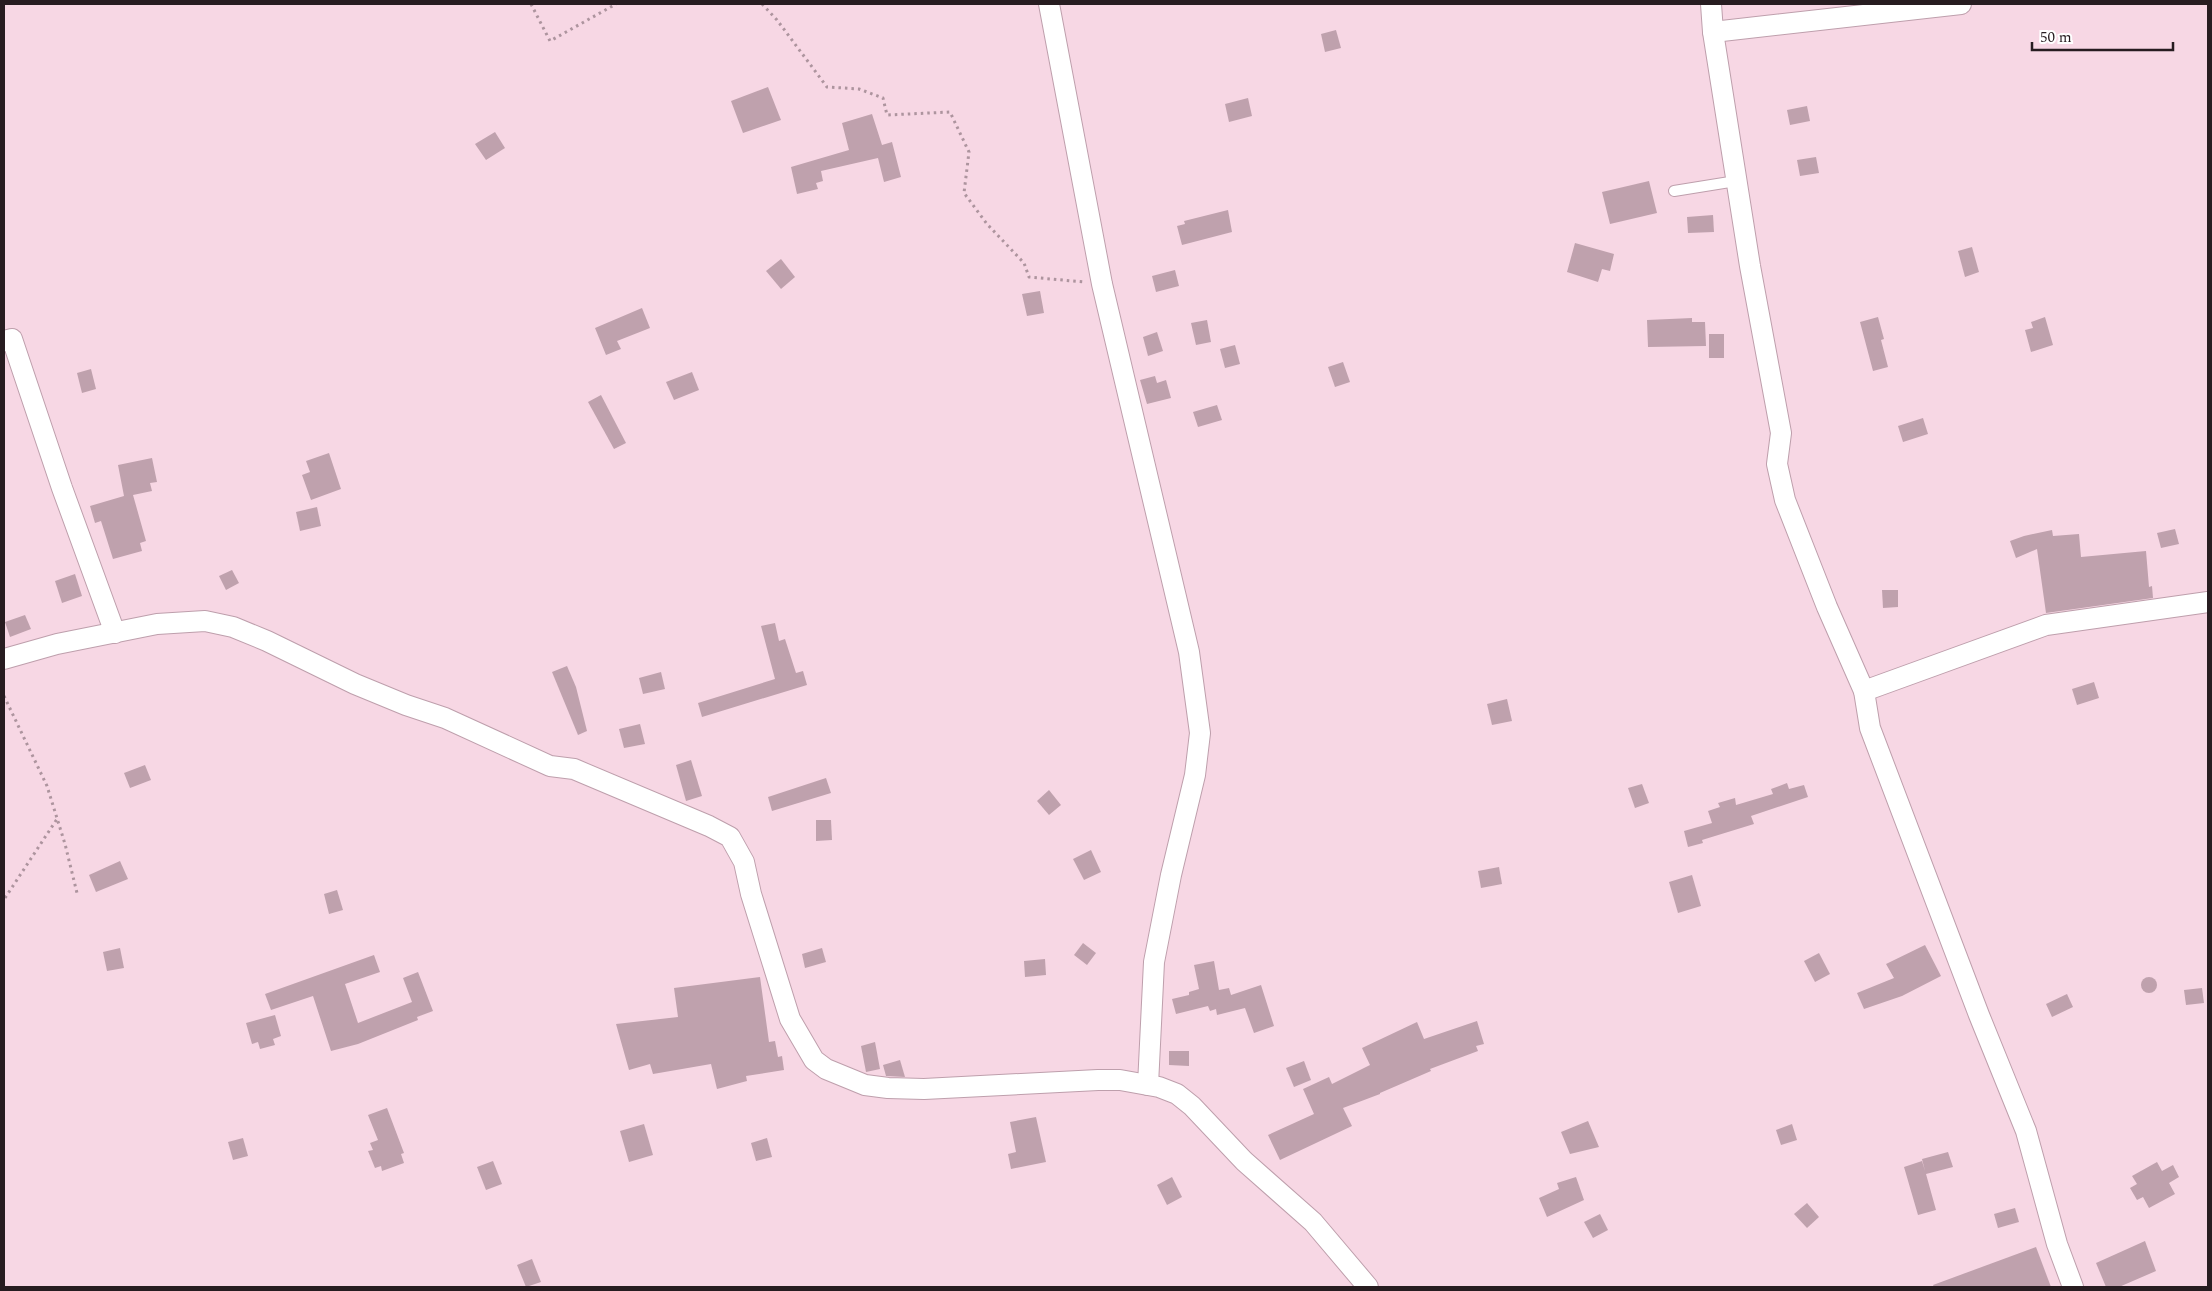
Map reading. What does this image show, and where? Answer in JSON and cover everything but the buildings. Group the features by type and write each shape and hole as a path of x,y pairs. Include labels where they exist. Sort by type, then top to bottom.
{"street":[{"path":"1049,4 1102,284 1189,652 1200,733 1196,775 1171,875 1154,962 1148,1085"},
{"path":"1711,4 1713,32 1736,181 1780,433 1777,464 1785,500 1827,608 1864,692 1870,728 1979,1015 2026,1131 2057,1244 2072,1287"},
{"path":"1713,32 1961,4"},
{"path":"4,341 12,339 62,488 115,633"},
{"path":"1864,692 2046,625 2208,602"},
{"path":"4,660 57,644 181,621 205,621 233,627 267,641 355,684 406,705 445,718 550,766 574,769 709,826 730,838 744,862 762,929 785,996 790,1018 814,1060 826,1069 865,1085 888,1088 924,1089 1098,1080 1159,1086 1177,1094 1192,1106 1244,1161 1312,1222 1368,1287"}],"lane":[{"path":"1674,191 1736,181"}],"path":[{"path":"531,4 550,41 616,4"},
{"path":"762,4 777,20 827,87 859,89 883,98 887,115 950,112 969,152 964,193 986,224 1024,263 1029,277 1102,284"},
{"path":"4,696 47,786 58,819 77,893"},
{"path":"6,898 58,819"}]}
